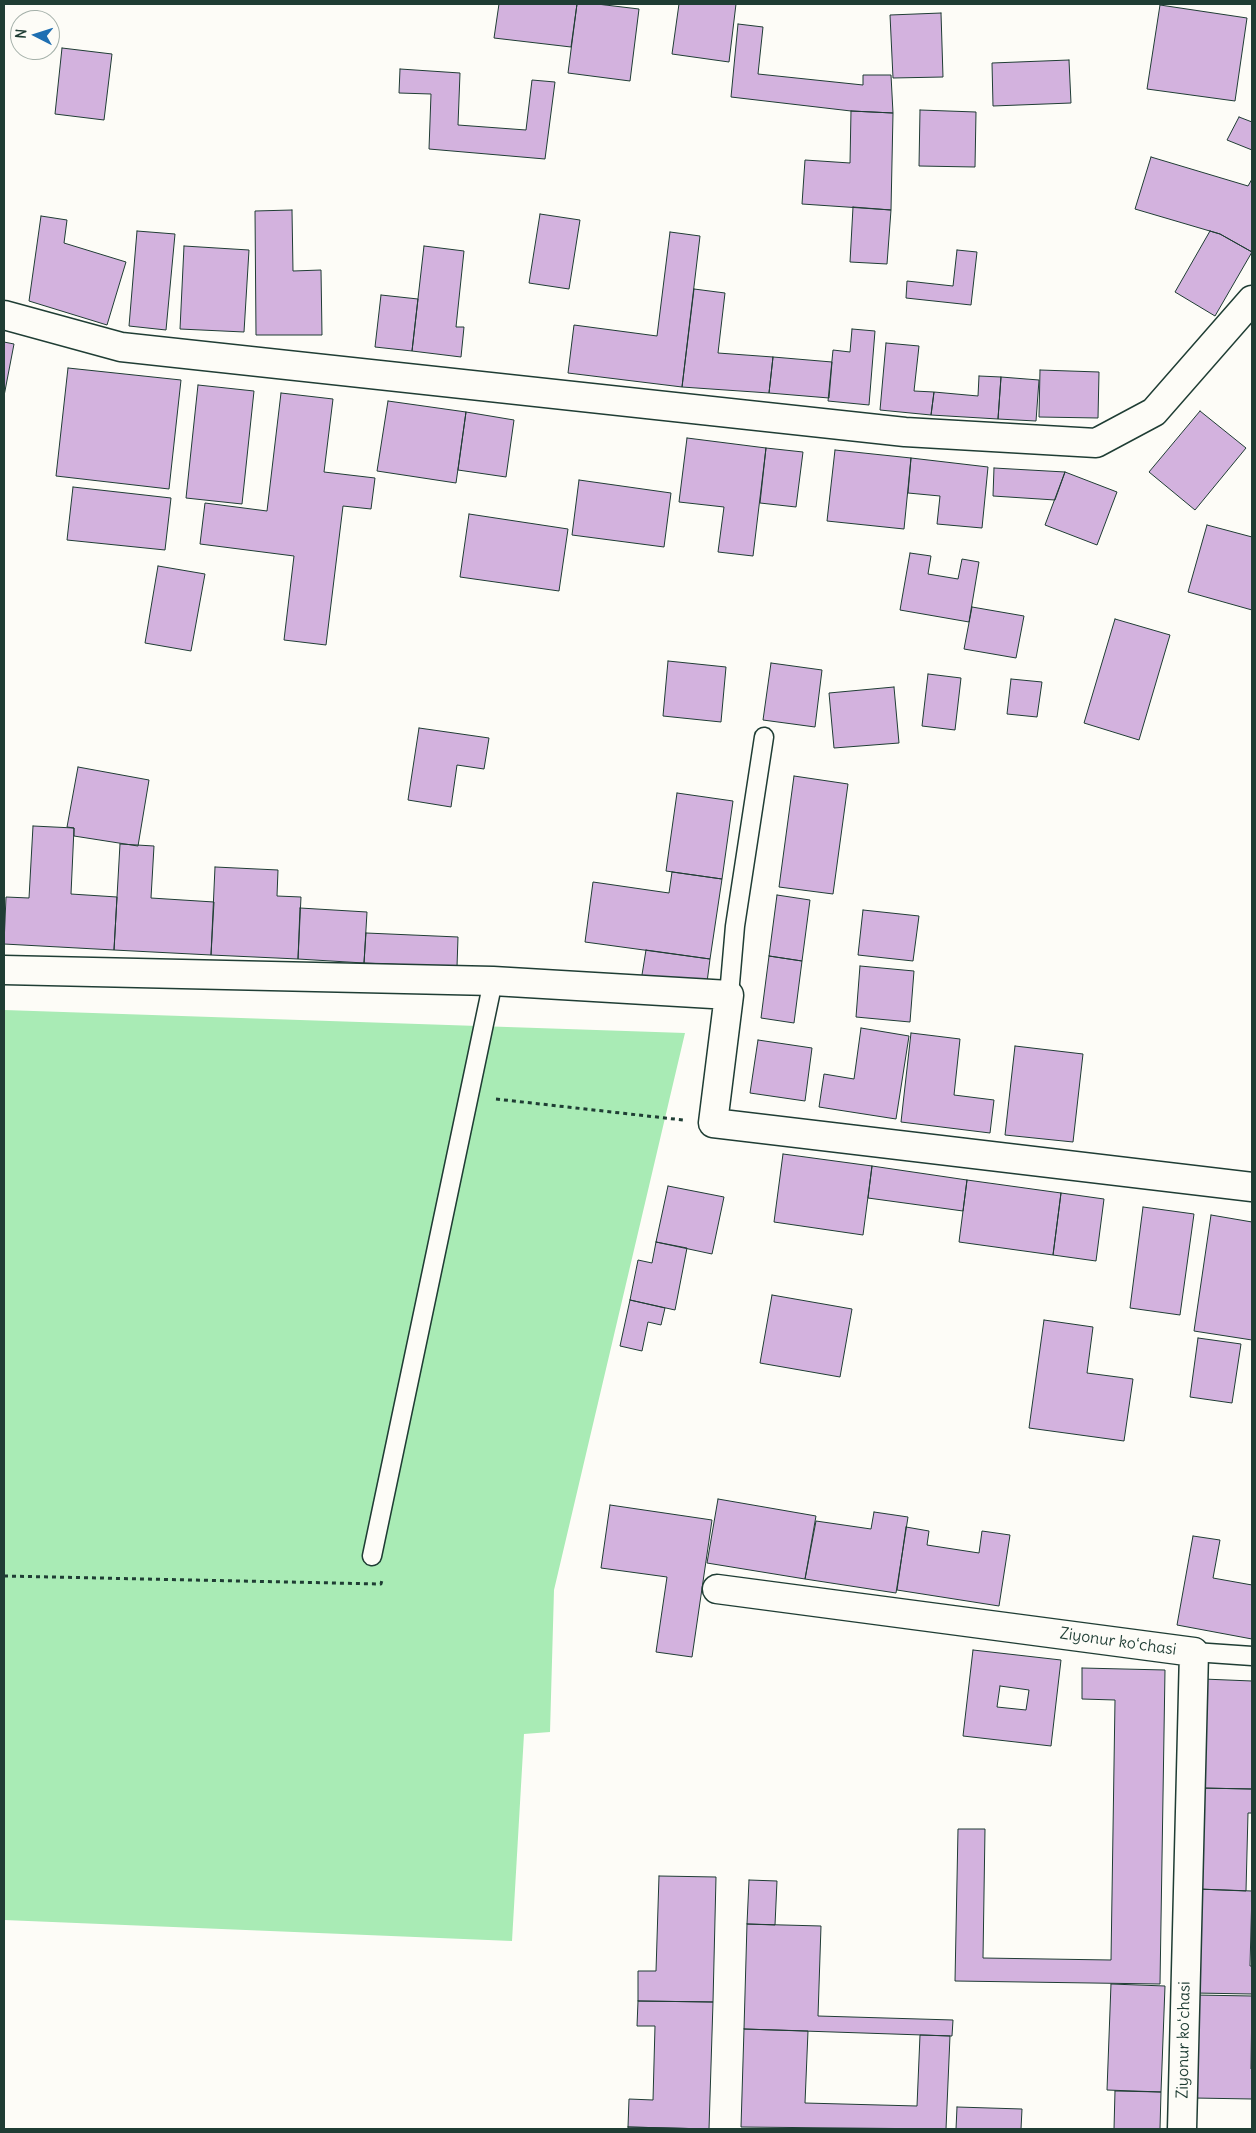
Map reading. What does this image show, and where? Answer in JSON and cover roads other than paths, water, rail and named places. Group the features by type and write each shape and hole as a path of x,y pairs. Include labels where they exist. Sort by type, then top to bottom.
{"street":[{"path":"4,316 122,347 905,432 1096,443 1154,412 1252,300"},
{"path":"4,970 493,981 729,995 713,1123 1252,1187"},
{"name":"Ziyonur koʻchasi","path":"717,1589 1194,1652 1182,2129"}],"lane":[{"path":"729,995 735,926 764,737"},
{"path":"372,1556 493,981"},
{"path":"1194,1652 1252,1656"}]}
